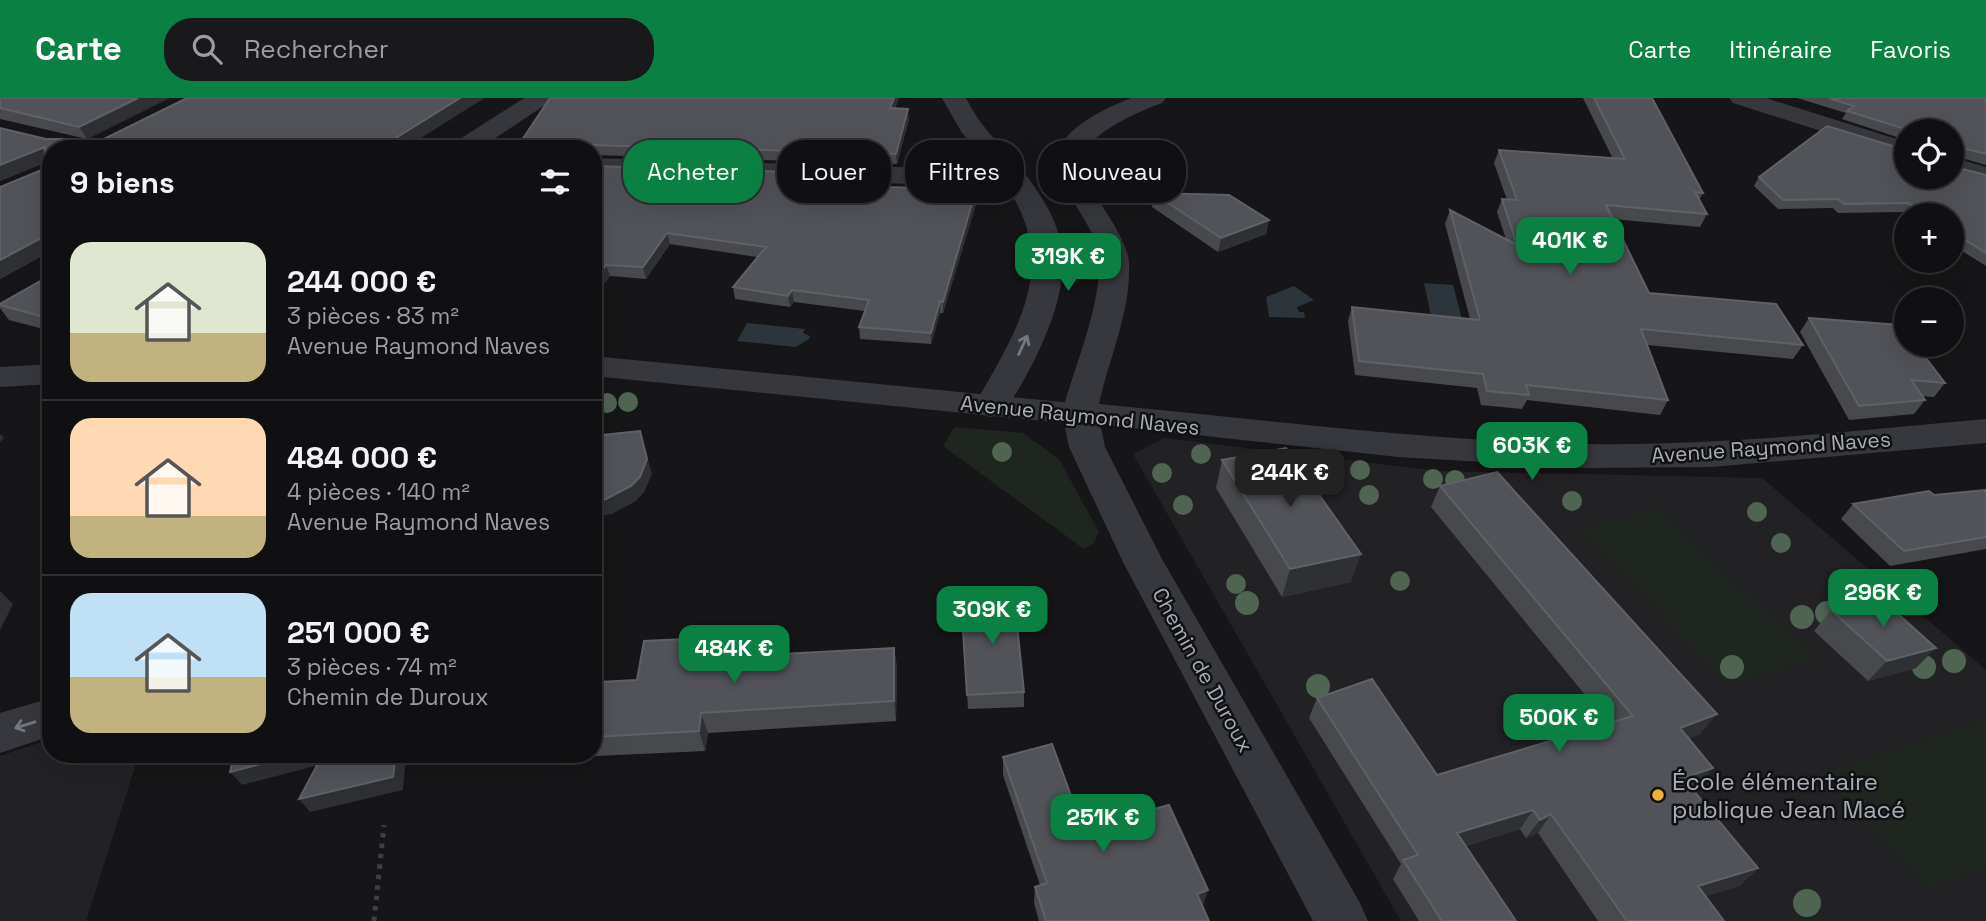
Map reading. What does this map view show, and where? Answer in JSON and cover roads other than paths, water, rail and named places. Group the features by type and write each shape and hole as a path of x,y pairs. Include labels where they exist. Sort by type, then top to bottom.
{"street":[{"path":"475,140 540,98"},
{"path":"954,98 965,120 982,140"},
{"path":"1080,413 1091,365 1108,312 1114,258 1109,235 1071,172 1068,155 1075,142 1109,117 1154,98"},
{"path":"1741,98 1894,146"},
{"path":"602,166 905,175"},
{"path":"1964,169 1986,176"},
{"path":"991,405 1038,310 1048,263 1046,239 1024,194"},
{"name":"Avenue Raymond Naves","path":"602,367 1398,445 1583,456 1711,455 1986,431"},
{"path":"0,377 42,375"},
{"name":"Chemin de Duroux","path":"1080,413 1087,447 1143,562 1341,921"},
{"path":"0,733 42,720"}],"place":[{"name":"École élémentaire publique Jean Macé","path":"1658,795"}]}
